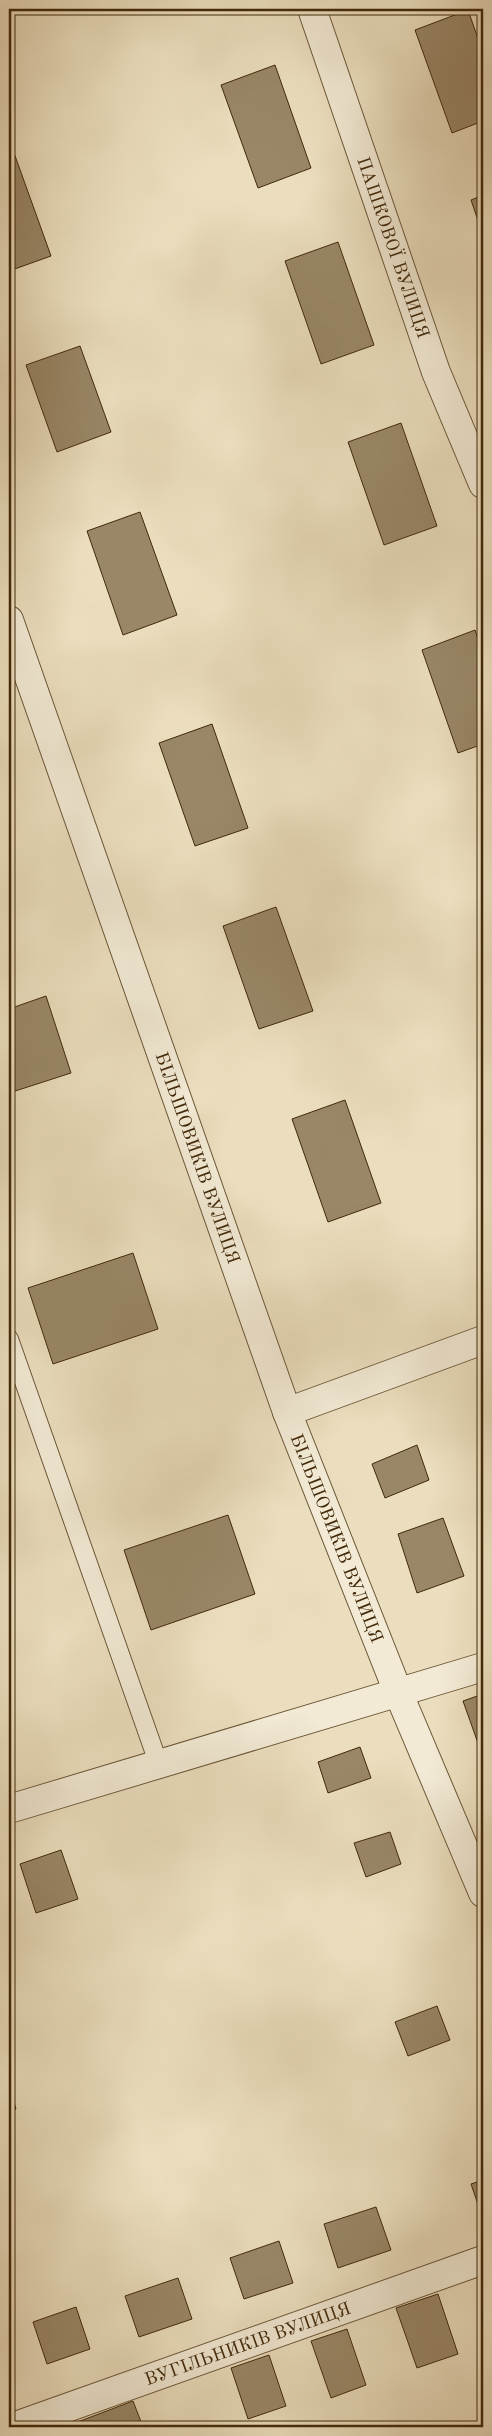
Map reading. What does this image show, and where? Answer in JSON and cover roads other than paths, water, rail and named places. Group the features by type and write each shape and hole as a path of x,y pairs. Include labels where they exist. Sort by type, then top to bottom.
{"street":[{"name":"ПАШКОВОЇ ВУЛИЦЯ","path":"312,9 436,372 483,484"},
{"name":"БІЛЬШОВИКІВ ВУЛИЦЯ","path":"9,620 286,1412 398,1692 483,1893"},
{"path":"286,1412 483,1340"},
{"path":"9,1809 483,1667"},
{"name":"ВУГІЛЬНИКІВ ВУЛИЦЯ","path":"13,2427 483,2260"}],"lane":[{"path":"9,1339 159,1765"}]}
